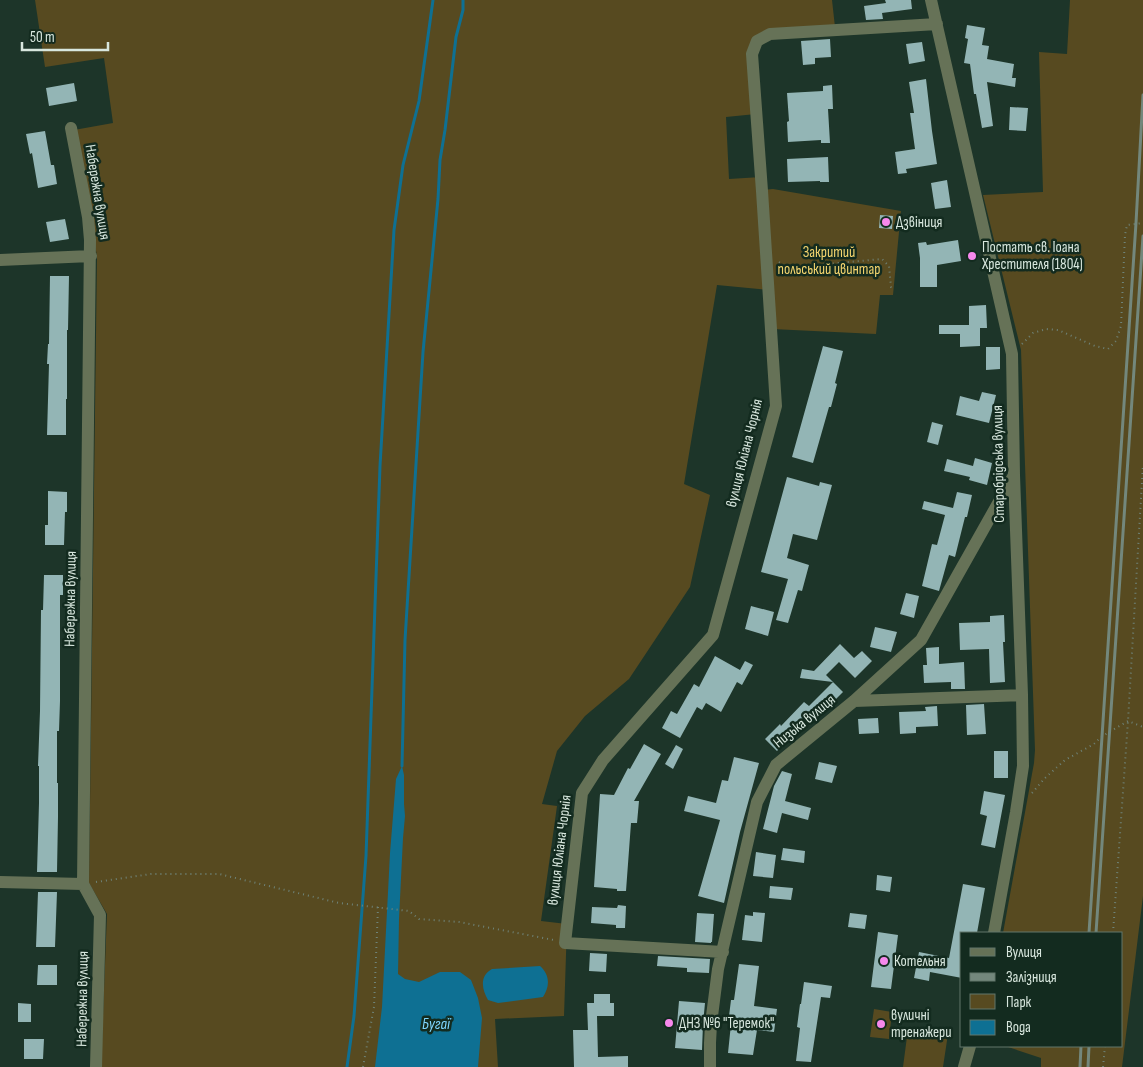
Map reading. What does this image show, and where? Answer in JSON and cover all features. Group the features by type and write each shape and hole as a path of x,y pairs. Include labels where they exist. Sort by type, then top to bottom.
{"street":[{"name":"Старобрідська вулиця","path":"931,0 1012,354 1023,766 994,932"},
{"name":"вулиця Юліана Чорнія","path":"565,943 582,792 603,760 713,635 776,406 752,54 757,41 770,34 937,24"},
{"name":"Набережна вулиця","path":"71,128 88,218 91,256 83,884 100,915 96,1067"},
{"path":"0,260 91,256"},
{"name":"Низька вулиця","path":"710,1067 711,1024 718,969 757,802 776,765 854,701 921,640 1014,475"},
{"path":"854,701 1022,695"},
{"path":"0,882 83,884"},
{"path":"565,943 723,952"},
{"path":"964,1067 970,1047"}],"path":[{"path":"1012,354 1033,333 1046,329 1058,330 1108,349 1116,341 1121,326 1127,224 1143,223"},
{"path":"774,260 784,265 794,266 882,259 889,266 891,287 894,289"},
{"path":"1113,932 1143,464"},
{"path":"1128,721 1143,727"},
{"path":"1016,812 1045,778 1065,760 1094,744 1101,737 1128,721"},
{"path":"83,884 150,874 218,874 339,903 409,911 418,919 459,922 565,943"},
{"path":"363,1067 374,1007 380,908"},
{"path":"1103,1067 1105,1047"}],"green space":[{"path":"35,0 832,0 835,27 757,41 756,114 726,117 729,179 761,177 768,290 717,285 684,484 710,495 690,587 629,679 585,716 557,751 542,804 557,806 541,921 567,924 564,1016 495,1019 498,1067 101,1067 107,914 89,883 97,256 74,130 113,123 104,58 45,67"},
{"path":"1070,0 1143,0 1143,896 1122,1067 1041,1067 1041,1058 1008,1047 1123,1047 1123,932 1003,932 1035,750 1021,350 983,195 1043,192 1039,52 1067,54"},
{"name":"Закритий польський цвинтар","path":"773,189 901,211 893,295 880,295 876,334 772,329 763,190"},
{"name":"вуличні тренажери","path":"874,1009 892,1012 889,1039 870,1037"},
{"path":"908,1029 948,1034 943,1067 903,1067"}],"water":[{"name":"Бугаї","path":"402,766 405,816 398,974 405,979 419,982 440,972 460,972 471,980 478,998 482,1018 478,1067 375,1067 382,1007 396,779"},
{"path":"540,966 546,973 548,981 543,997 498,1003 488,1000 484,992 483,979 492,969"}],"building":[{"path":"885,0 911,0 912,9 882,13 883,19 866,20 864,6 886,3"},
{"path":"967,25 985,28 982,45 989,46 987,59 1014,64 1012,78 1016,78 1015,87 987,82 993,126 982,128 976,94 974,94 970,64 964,63 968,39 965,38"},
{"path":"830,39 831,57 815,58 815,64 803,65 801,41"},
{"path":"922,42 925,61 909,64 906,44"},
{"path":"926,79 937,164 906,169 907,173 898,174 895,152 915,149 910,113 914,113 909,82"},
{"path":"74,83 77,101 49,106 46,88"},
{"path":"832,85 833,109 828,109 830,143 821,143 821,140 788,142 787,93 823,91 823,86"},
{"path":"1010,107 1028,108 1026,131 1009,130"},
{"path":"45,131 51,165 54,165 57,184 38,188 32,153 30,154 26,134"},
{"path":"828,157 829,182 788,182 787,159"},
{"path":"947,180 951,207 935,209 931,183"},
{"name":"Дзвіниця","path":"880,215 893,216 892,229 879,228"},
{"path":"65,219 69,239 50,242 46,222"},
{"path":"958,240 961,261 937,265 937,287 920,287 918,243 926,242 927,245"},
{"path":"50,276 69,276 66,435 47,435"},
{"path":"986,305 987,328 980,328 980,346 960,347 960,334 939,334 939,325 969,325 969,306"},
{"path":"823,346 843,351 831,407 829,407 813,463 792,457"},
{"path":"986,347 1000,347 1000,369 986,370"},
{"path":"982,392 996,395 989,423 956,415 960,396 979,401"},
{"path":"932,422 943,425 938,445 927,442"},
{"path":"975,458 992,463 987,485 969,480 970,477 944,471 947,459 973,466"},
{"path":"787,477 819,486 820,482 832,485 817,540 793,534 787,558 809,565 802,591 798,590 788,623 776,620 788,579 761,572"},
{"path":"48,491 67,492 64,545 45,545 45,525 48,525"},
{"path":"957,492 972,495 955,557 949,555 939,591 922,586 932,544 937,545 945,515 922,509 924,501 953,508"},
{"path":"44,575 63,575 63,595 60,595 60,701 59,731 57,731 57,872 37,872 41,610 43,610"},
{"path":"906,593 919,596 914,618 900,614"},
{"path":"751,606 774,612 768,636 745,629"},
{"path":"1004,615 1005,682 990,683 989,649 960,650 959,623 990,622 990,616"},
{"path":"875,627 897,632 891,652 870,647"},
{"path":"840,644 854,658 862,651 872,661 855,678 839,662 826,675 833,682 800,678 802,669 814,671"},
{"path":"939,647 939,664 964,662 965,689 951,689 951,682 924,683 923,665 927,665 926,648"},
{"path":"715,656 740,670 745,661 753,665 742,685 737,682 721,712 706,703 702,710 697,707 680,738 662,728 671,711 677,714 694,684 699,687"},
{"path":"833,682 843,692 826,709 824,706 802,729 800,727 777,751 765,739 780,724 781,726 804,702 809,706"},
{"path":"984,704 986,734 967,735 966,705"},
{"path":"937,706 938,726 916,727 916,733 900,734 899,712 926,711 925,707"},
{"path":"878,718 879,733 859,734 858,719"},
{"path":"644,744 661,754 634,801 639,801 637,823 631,823 626,891 594,887 600,794 614,795 628,768 630,769"},
{"path":"676,745 683,749 673,769 665,764"},
{"path":"994,751 1008,751 1008,778 994,778"},
{"path":"734,757 759,763 740,832 724,903 698,896 720,820 684,811 688,796 716,803 722,780 728,781"},
{"path":"819,762 837,766 832,783 815,779"},
{"path":"782,771 792,774 785,801 811,808 808,820 782,813 777,833 763,829 774,786"},
{"path":"984,791 1005,795 995,848 981,845 987,816 980,814"},
{"path":"783,848 805,851 804,863 781,860"},
{"path":"756,852 776,855 773,878 753,876"},
{"path":"877,875 892,877 890,892 876,890"},
{"path":"963,884 985,888 977,932 960,932 960,978 930,972 929,981 914,978 919,952 949,958"},
{"path":"770,886 793,888 791,900 769,898"},
{"path":"38,892 57,892 55,947 36,947"},
{"path":"618,905 626,906 625,928 616,928 616,925 591,923 592,907 617,908"},
{"path":"753,912 765,913 762,942 742,940 745,915 753,916"},
{"path":"697,913 714,914 711,943 695,942"},
{"path":"850,913 867,915 865,929 848,927"},
{"name":"Котельня","path":"878,932 898,935 891,989 871,987"},
{"path":"590,953 607,954 606,972 589,971"},
{"path":"658,956 710,959 709,973 687,972 687,968 657,966"},
{"path":"739,964 759,966 754,1006 777,1009 774,1032 757,1030 753,1055 728,1053 731,1024 728,1024 731,1000 734,1000"},
{"path":"38,965 57,965 57,985 37,985"},
{"path":"804,982 832,986 830,998 821,997 811,1062 796,1061 800,1028 797,1027"},
{"path":"594,994 610,994 610,1003 614,1003 614,1016 597,1016 598,1057 628,1056 628,1067 574,1067 573,1030 588,1030 587,1003 594,1003"},
{"path":"679,1001 705,1003 702,1050 675,1048"},
{"path":"18,1003 31,1004 31,1022 18,1022"},
{"path":"24,1039 44,1039 43,1059 24,1059"}],"waterway":[{"path":"347,1067 354,1016 366,856 380,466 394,230 403,165 419,101 433,0"},
{"path":"402,766 405,640 423,352 440,160 456,37 463,10 463,0"}],"railway":[{"path":"1089,932 1143,95"},
{"path":"1096,932 1143,236"},
{"path":"1080,1067 1081,1047"},
{"path":"1088,1067 1089,1047"}],"place":[{"name":"Дзвіниця","path":"886,222"},
{"name":"Постать св. Іоана Хрестителя (1804)","path":"972,256"},
{"name":"Котельня","path":"884,961"},
{"name":"ДНЗ №6 \"Теремок\"","path":"669,1023"},
{"name":"вуличні тренажери","path":"881,1024"}]}
